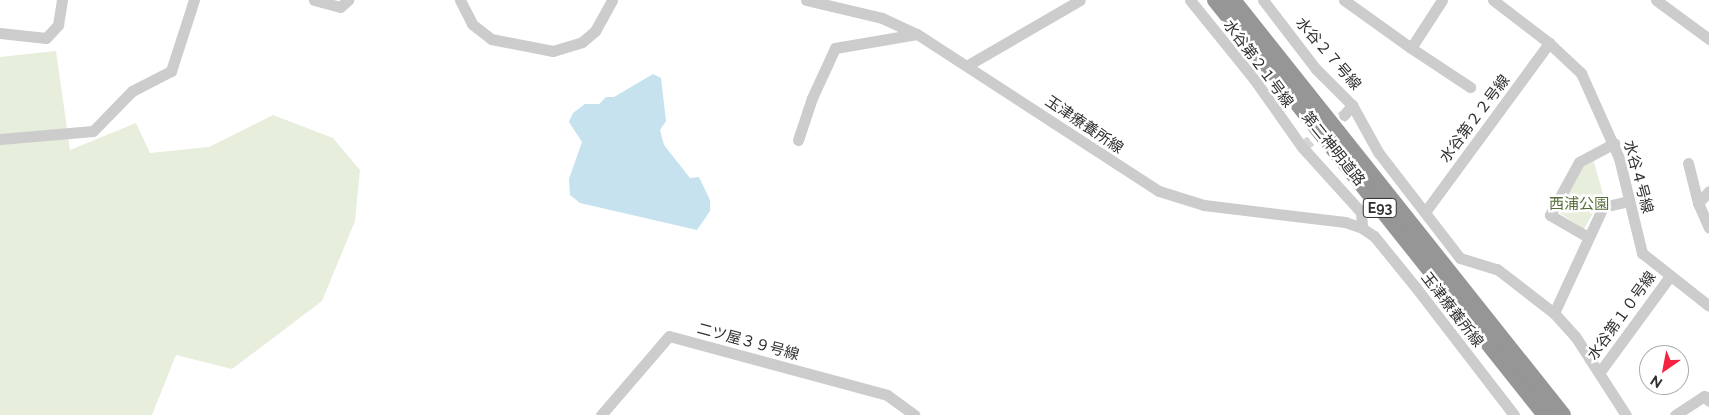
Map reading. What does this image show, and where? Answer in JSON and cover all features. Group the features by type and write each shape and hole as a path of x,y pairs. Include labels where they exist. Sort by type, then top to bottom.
{"highway":[{"name":"第二神明道路","path":"1215,0 1545,415"},
{"name":"第二神明道路","path":"1233,0 1563,415"}],"street":[{"path":"0,33 46,38 58,25 62,0"},
{"path":"0,140 93,131 132,91 171,71 194,0"},
{"path":"314,0 340,7 348,0"},
{"path":"460,0 472,24 491,39 554,51 582,42 595,31 612,0"},
{"name":"玉津療養所線","path":"806,0 882,18 917,34 968,65 1159,191 1204,204 1337,221 1362,228 1374,236 1514,415"},
{"path":"968,65 1080,0"},
{"name":"水谷第２１号線","path":"1190,0 1254,79 1302,147 1361,212 1362,228"},
{"name":"水谷２７号線","path":"1263,0 1316,68 1352,105"},
{"path":"1344,0 1470,87"},
{"path":"1411,48 1442,0"},
{"path":"1656,0 1709,39"},
{"name":"水谷４号線","path":"1497,1 1549,43 1581,73 1614,144 1642,252 1709,306"},
{"path":"798,140 812,98 835,48 917,34"},
{"name":"水谷第２２号線","path":"1425,212 1549,43"},
{"path":"1344,115 1352,105 1378,152 1460,258 1497,269 1554,313 1575,336 1626,415"},
{"path":"1588,237 1550,215 1579,162 1614,144"},
{"path":"1688,164 1698,203 1709,228"},
{"path":"1698,203 1709,191"},
{"path":"1554,313 1603,207 1629,200"},
{"name":"水谷第１０号線","path":"1599,373 1670,276"},
{"name":"二ツ屋３９号線","path":"601,415 669,336 887,396 915,415"},
{"path":"1675,415 1704,396 1709,401"}],"green space":[{"path":"56,51 70,150 136,123 150,153 209,147 273,115 333,138 360,170 355,221 322,301 232,369 176,355 152,415 0,415 0,57"},
{"name":"西浦公園","path":"1593,159 1605,201 1599,202 1584,229 1557,211 1582,168"}],"water":[{"path":"653,74 661,78 666,121 660,130 664,145 690,178 699,177 710,200 710,211 697,230 580,203 570,195 569,179 582,142 569,122 573,113 585,104 599,104 606,97 614,97"}],"tunnel":[{"path":"1302,147 1344,115"}]}
